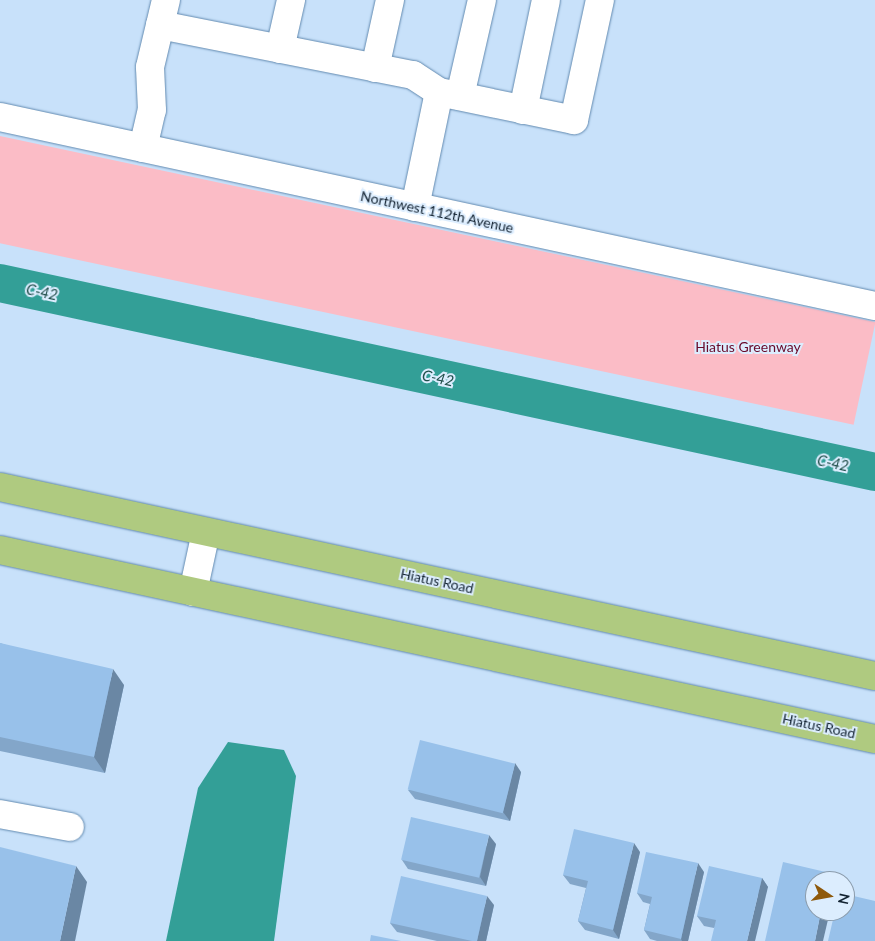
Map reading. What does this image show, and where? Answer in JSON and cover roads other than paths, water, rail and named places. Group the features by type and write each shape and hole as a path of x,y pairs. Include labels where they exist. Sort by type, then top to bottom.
{"main road":[{"name":"Hiatus Road","path":"0,487 875,676"},
{"name":"Hiatus Road","path":"0,550 875,738"}],"street":[{"path":"280,49 291,0"},
{"path":"375,68 390,0"},
{"path":"415,207 482,0"},
{"path":"523,110 546,0"},
{"path":"144,148 152,110 150,67 163,12 280,49 413,75 450,94 574,120 600,0"},
{"name":"Northwest 112th Avenue","path":"0,117 875,306"},
{"path":"193,592 206,532"},
{"path":"0,814 70,827"}],"waterway":[{"name":"C-42","path":"0,283 875,472"}],"park label":[{"name":"Hiatus Greenway","path":"748,347"}]}
